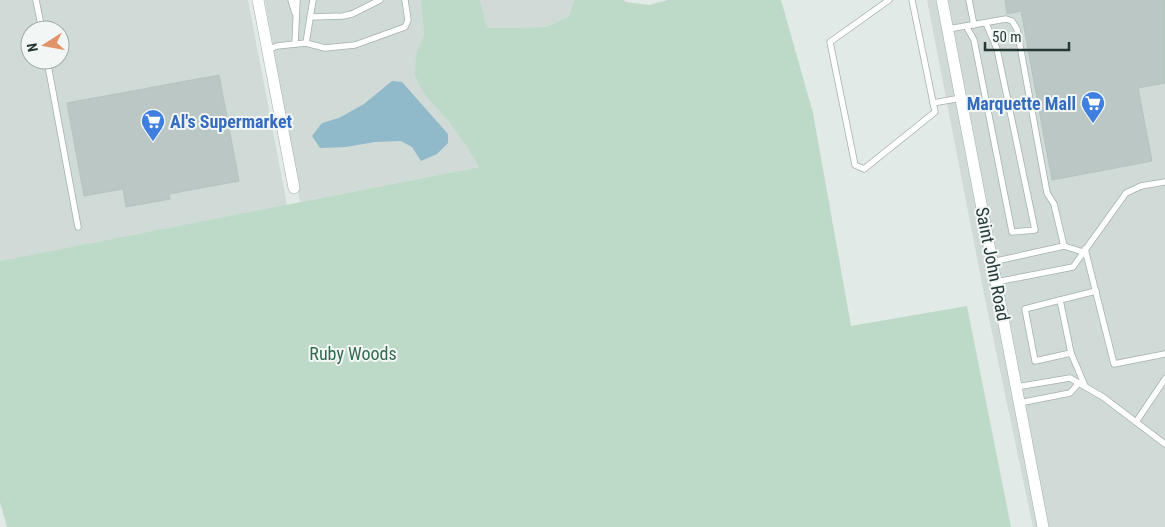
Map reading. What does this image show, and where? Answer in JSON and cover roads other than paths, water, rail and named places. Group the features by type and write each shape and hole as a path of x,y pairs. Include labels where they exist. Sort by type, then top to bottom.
{"street":[{"path":"258,0 294,188"},
{"name":"Saint John Road","path":"942,0 1043,527"}],"lane":[{"path":"36,0 40,20"},
{"path":"295,0 295,44"},
{"path":"306,43 313,0"},
{"path":"310,17 352,14 380,0"},
{"path":"267,50 277,46 306,43 325,48 355,45 405,27 408,20 405,0"},
{"path":"889,0 830,42 855,165 864,169 935,112 912,0"},
{"path":"969,0 974,25"},
{"path":"948,29 1006,19 1012,21 1017,29 1047,193 1054,204 1064,246"},
{"path":"966,26 974,40 1012,232 1035,230 997,49 986,23"},
{"path":"49,70 78,227"},
{"path":"933,103 961,98"},
{"path":"996,282 1073,267 1126,193 1140,186 1165,182"},
{"path":"992,262 1064,246 1084,250"},
{"path":"1084,250 1114,364 1165,354"},
{"path":"1071,353 1035,361 1025,309 1096,291"},
{"path":"1060,300 1071,353 1082,385"},
{"path":"1016,386 1070,378 1103,397 1165,444"},
{"path":"1136,422 1165,379"},
{"path":"1019,403 1070,393 1082,385"}],"water":[{"path":"392,81 402,82 448,134 448,143 437,154 421,161 412,147 401,141 320,148 312,136 322,123 339,118 364,104"}],"place":[{"name":"Marquette Mall","path":"1093,124"},
{"name":"Al's Supermarket","path":"153,142"}],"park label":[{"name":"Ruby Woods","path":"353,353"}]}
